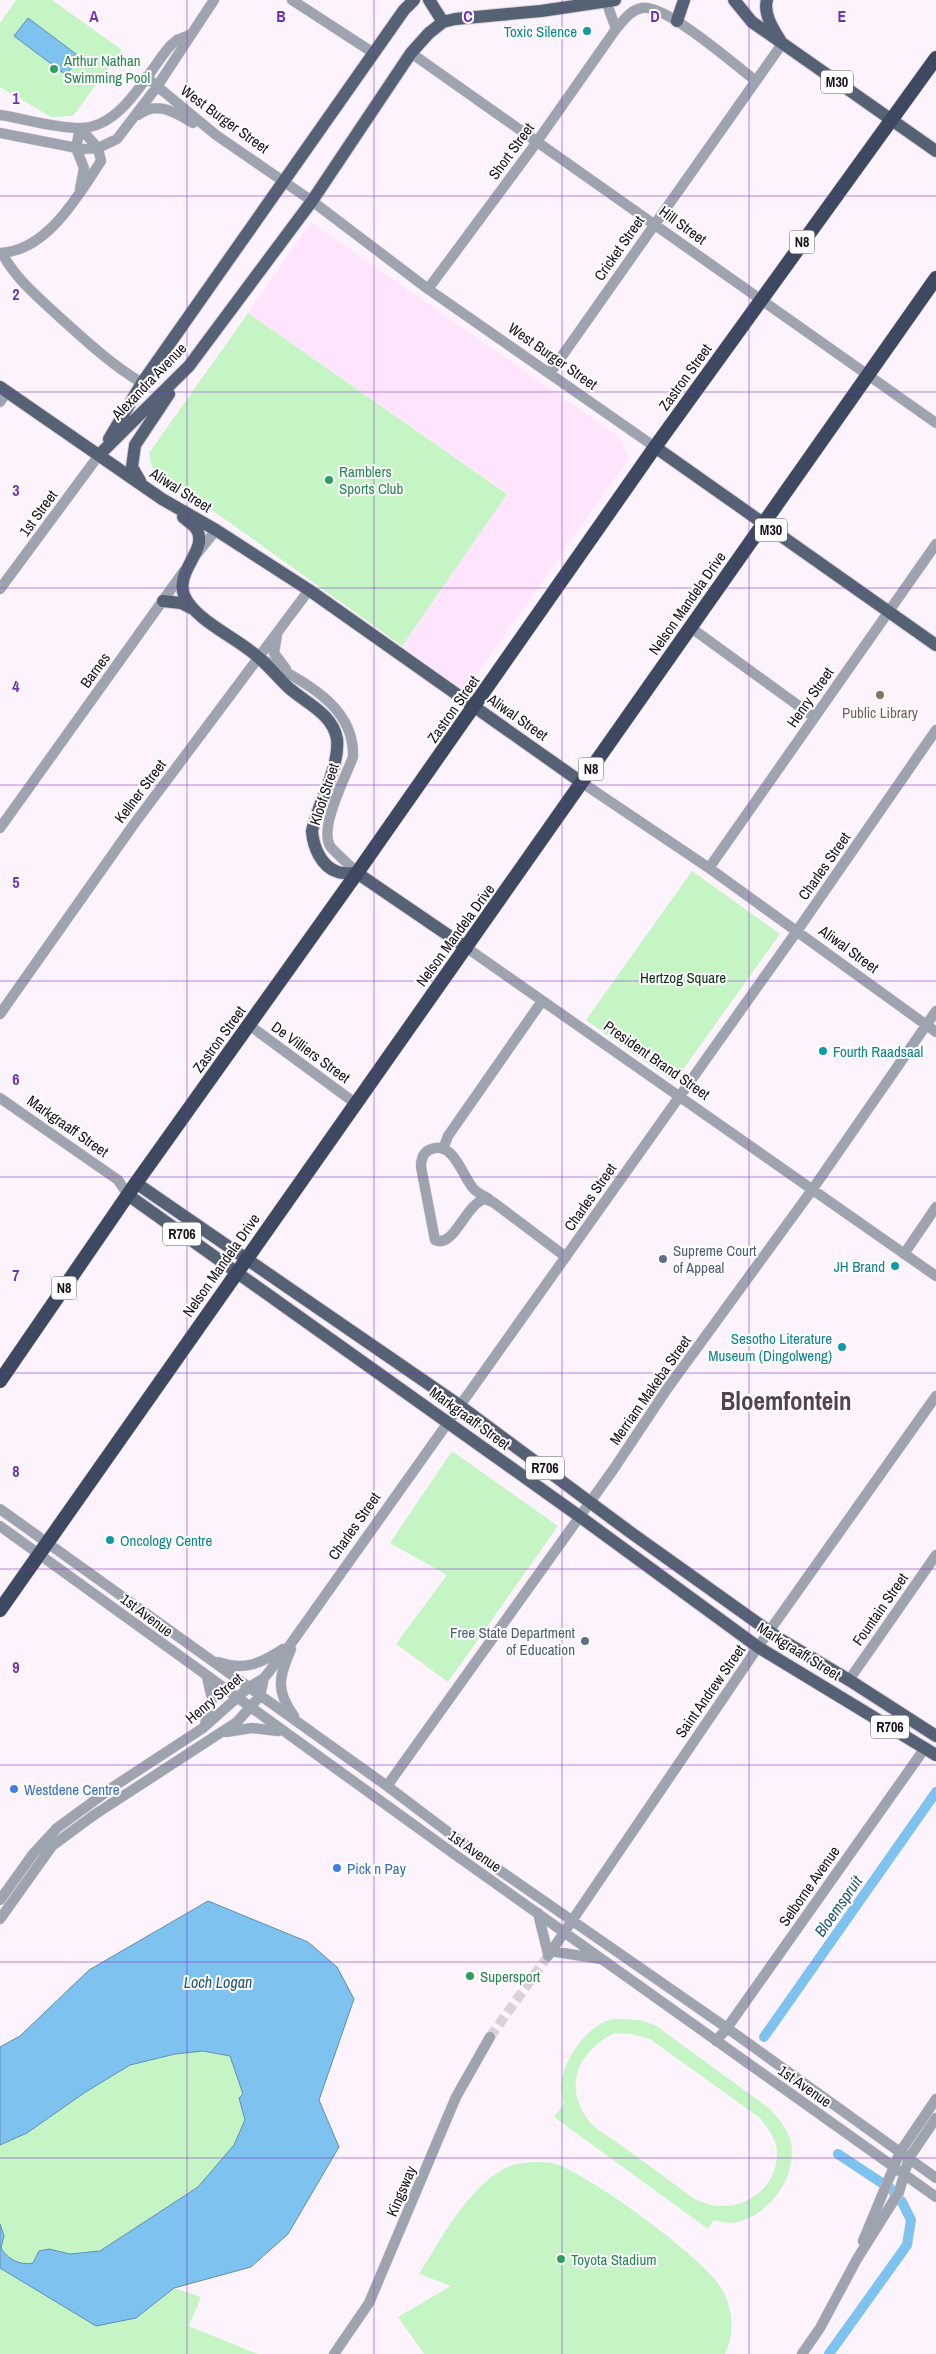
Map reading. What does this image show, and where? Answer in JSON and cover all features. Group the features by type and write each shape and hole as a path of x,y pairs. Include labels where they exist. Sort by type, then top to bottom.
{"highway":[{"name":"Zastron Street","path":"0,1381 132,1189 358,873 655,448 936,58"},
{"name":"Nelson Mandela Drive","path":"0,1610 936,278"}],"main road":[{"name":"Alexandra Avenue","path":"100,455 142,383 372,52 414,0"},
{"path":"429,0 443,22 472,16 610,1"},
{"path":"677,21 684,0"},
{"name":"M30","path":"734,0 752,22 936,151"},
{"path":"767,0 765,5 769,18 782,44"},
{"name":"Alexandra Avenue","path":"100,455 189,366 312,201 411,53 443,22"},
{"path":"143,486 132,467 135,445 189,366"},
{"name":"Aliwal Street","path":"2,393 100,455 162,499 216,530 309,590 582,782"},
{"name":"West Burger Street","path":"655,448 936,645"},
{"path":"162,499 197,530 197,548 182,580 184,594 193,610"},
{"path":"163,601 181,603 259,657"},
{"name":"Kloof Street","path":"259,657 289,688 321,712 332,725 337,738 337,753 315,817 312,842 320,858 337,872 358,873"},
{"name":"President Brand Street","path":"358,873 467,948"},
{"name":"Markgraaff Street","path":"132,1189 245,1259 459,1405 770,1632 935,1734"},
{"name":"Markgraaff Street","path":"132,1189 236,1272 579,1516 758,1647 845,1698 936,1755"},
{"path":"845,1698 849,1680"}],"street":[{"path":"0,133 76,148 98,148 117,139 156,88 214,0"},
{"path":"292,0 372,52"},
{"path":"610,1 616,29"},
{"name":"Short Street","path":"428,288 616,29 632,12 642,8 655,10 677,21"},
{"path":"677,21 756,81"},
{"path":"0,115 80,128 93,127 112,116 170,46 177,40 190,34"},
{"name":"Cricket Street","path":"550,372 782,44"},
{"name":"Hill Street","path":"411,53 655,223 936,423"},
{"name":"West Burger Street","path":"146,77 156,88 216,135 283,180 428,288 550,372 655,448"},
{"path":"130,121 143,111 161,108 216,135"},
{"path":"80,128 98,148 101,161 79,195 44,233 14,251 1,253 18,278 92,349 113,366 142,383"},
{"path":"79,195 84,168 76,148 80,128"},
{"name":"1st Street","path":"0,589 100,455"},
{"name":"Barnes","path":"0,828 216,530"},
{"name":"Henry Street","path":"709,868 936,544"},
{"name":"Kellner Street","path":"0,1014 134,824 309,590"},
{"path":"690,627 814,717"},
{"path":"278,632 274,652 276,658 294,676"},
{"name":"Kloof Street","path":"259,657 294,676 336,707 344,717 349,728 353,757 332,811 327,836 330,847 358,873"},
{"name":"Charles Street","path":"264,1678 290,1645 566,1257 797,931 936,730"},
{"name":"Aliwal Street","path":"582,782 709,868 936,1032"},
{"name":"President Brand Street","path":"467,948 680,1095 936,1276"},
{"path":"443,1149 448,1136 542,1001"},
{"name":"Merriam Makeba Street","path":"387,1786 667,1389 812,1190 936,1011"},
{"name":"De Villiers Street","path":"249,1025 355,1103"},
{"name":"Markgraaff Street","path":"0,1098 132,1189"},
{"path":"489,1200 481,1200 472,1207 450,1237 442,1242 435,1240 421,1161 428,1150 443,1149 455,1158 472,1187 566,1257"},
{"path":"904,1254 936,1208"},
{"name":"Saint Andrew Street","path":"564,1932 758,1647 936,1396"},
{"name":"1st Avenue","path":"0,1508 44,1548 207,1677 936,2197"},
{"name":"1st Avenue","path":"0,1526 44,1548 209,1660 387,1786 489,1863 727,2028 936,2178"},
{"name":"Fountain Street","path":"849,1680 936,1555"},
{"path":"296,1635 284,1666 280,1686 287,1707 299,1723"},
{"path":"209,1660 235,1667 252,1666 261,1663 290,1645"},
{"path":"203,1728 212,1708 211,1691 207,1677"},
{"name":"Henry Street","path":"0,1900 33,1854 57,1828 114,1787 203,1728 248,1688 264,1678"},
{"name":"Henry Street","path":"0,1918 52,1846 94,1815 222,1732 250,1708 260,1696 264,1678"},
{"path":"222,1732 242,1728 263,1728 286,1734"},
{"name":"Selborne Avenue","path":"716,2040 727,2028 925,1748"},
{"path":"538,1913 549,1954"},
{"path":"549,1954 564,1932"},
{"path":"549,1954 602,1959"},
{"name":"Kingsway","path":"334,2354 369,2303 456,2097 490,2037"},
{"path":"857,2259 893,2166 900,2152 936,2099"},
{"path":"802,2354 833,2306 857,2259 899,2192 909,2158 936,2118"}],"shaded area":[{"path":"311,222 619,437 629,458 465,691 402,646 507,493 248,313"}],"green space":[{"name":"Arthur Nathan Swimming Pool","path":"16,0 52,0 122,50 73,116 51,117 0,87 0,23"},
{"name":"Ramblers Sports Club","path":"248,313 507,494 402,646 152,467 149,453"},
{"name":"Hertzog Square","path":"692,871 780,934 674,1082 586,1020"},
{"path":"452,1451 558,1526 448,1682 396,1644 447,1575 390,1543"},
{"path":"608,2020 639,2020 655,2025 770,2109 786,2130 790,2138 792,2152 790,2166 778,2193 757,2214 744,2220 730,2223 714,2220 708,2229 554,2117 564,2104 561,2092 563,2076 575,2049 588,2033 596,2027","holes":["614,2033 631,2034 650,2039 760,2118 777,2147 773,2175 760,2192 741,2203 730,2206 713,2205 696,2200 589,2121 581,2108 577,2095 578,2071 592,2049 602,2041"]},
{"path":"203,2051 230,2056 243,2094 239,2098 245,2120 234,2145 199,2186 100,2251 70,2254 48,2249 39,2251 33,2263 28,2264 15,2261 6,2255 0,2248 4,2236 0,2224 0,2145 27,2133 84,2093 130,2065 175,2054"},
{"name":"Toyota Stadium","path":"534,2162 556,2164 573,2172 620,2201 673,2240 713,2277 723,2291 731,2314 730,2339 725,2354 424,2354 398,2317 451,2286 419,2274 454,2218 475,2192 504,2169 516,2164"},
{"path":"0,2268 96,2326 136,2318 174,2288 201,2297 189,2326 257,2354 0,2354"}],"water":[{"path":"28,18 80,57 66,75 14,36"},
{"name":"Loch Logan","path":"208,1901 308,1942 337,1967 354,1999 319,2100 339,2147 288,2234 251,2267 174,2288 136,2318 96,2326 0,2268 0,2224 4,2236 1,2248 15,2261 28,2264 33,2263 39,2251 49,2249 70,2254 100,2251 198,2187 234,2145 245,2120 239,2098 243,2094 230,2056 203,2051 175,2054 130,2065 84,2093 27,2133 0,2145 0,2047 20,2036 89,1970"}],"waterway":[{"name":"Bloemspruit","path":"764,2037 936,1792"},
{"name":"Bloemspruit","path":"829,2354 907,2245 911,2220 902,2202 891,2189 838,2154"}],"tunnel":[{"path":"490,2037 548,1956"}],"place":[{"name":"Toxic Silence","path":"587,31"},
{"name":"Arthur Nathan Swimming Pool","path":"54,69"},
{"name":"Ramblers Sports Club","path":"329,480"},
{"name":"Public Library","path":"880,695"},
{"name":"Fourth Raadsaal","path":"823,1051"},
{"name":"Supreme Court of Appeal","path":"663,1259"},
{"name":"JH Brand","path":"895,1266"},
{"name":"Sesotho Literature Museum (Dingolweng)","path":"842,1347"},
{"name":"Oncology Centre","path":"110,1540"},
{"name":"Free State Department of Education","path":"585,1641"},
{"name":"Westdene Centre","path":"14,1789"},
{"name":"Pick n Pay","path":"337,1868"},
{"name":"Supersport","path":"470,1976"},
{"name":"Toyota Stadium","path":"561,2259"}],"district":[{"name":"Bloemfontein","path":"786,1401"}]}
